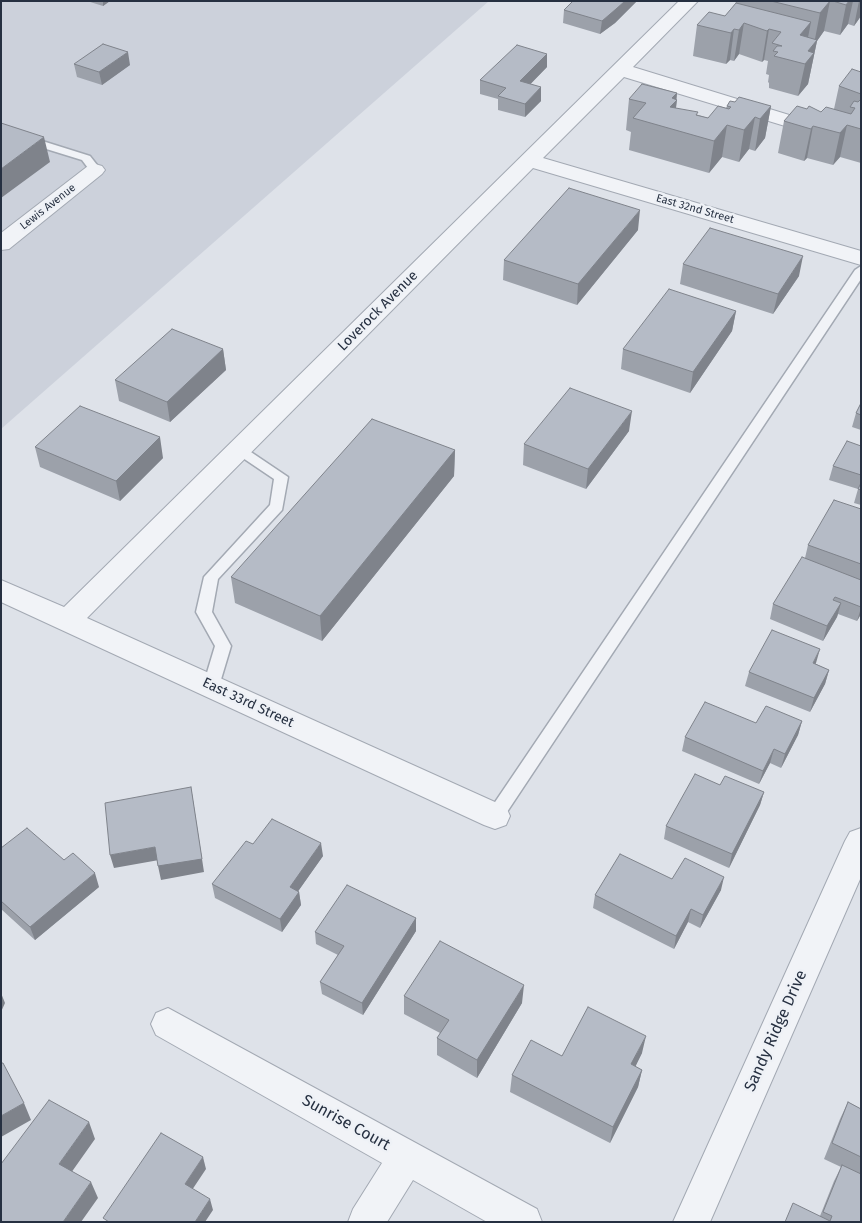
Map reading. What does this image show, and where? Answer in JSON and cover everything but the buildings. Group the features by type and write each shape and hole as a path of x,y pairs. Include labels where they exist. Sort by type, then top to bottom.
{"street":[{"name":"Loverock Avenue","path":"68,620 528,160 622,70 689,1"},
{"path":"622,70 792,122"},
{"name":"East 32nd Street","path":"528,160 861,258"},
{"name":"Lewis Avenue","path":"1,244 95,170"},
{"name":"East 33rd Street","path":"1,590 494,816"},
{"name":"Sandy Ridge Drive","path":"691,1222 861,841"},
{"name":"Sunrise Court","path":"168,1024 524,1222"},
{"path":"366,1222 407,1157"}],"lane":[{"path":"1,131 86,158 95,170"},
{"path":"494,816 861,270"},
{"path":"211,686 223,646 204,612 211,577 277,507 281,477 240,449"}],"shaded area":[{"path":"1,1 489,1 1,429"}]}
